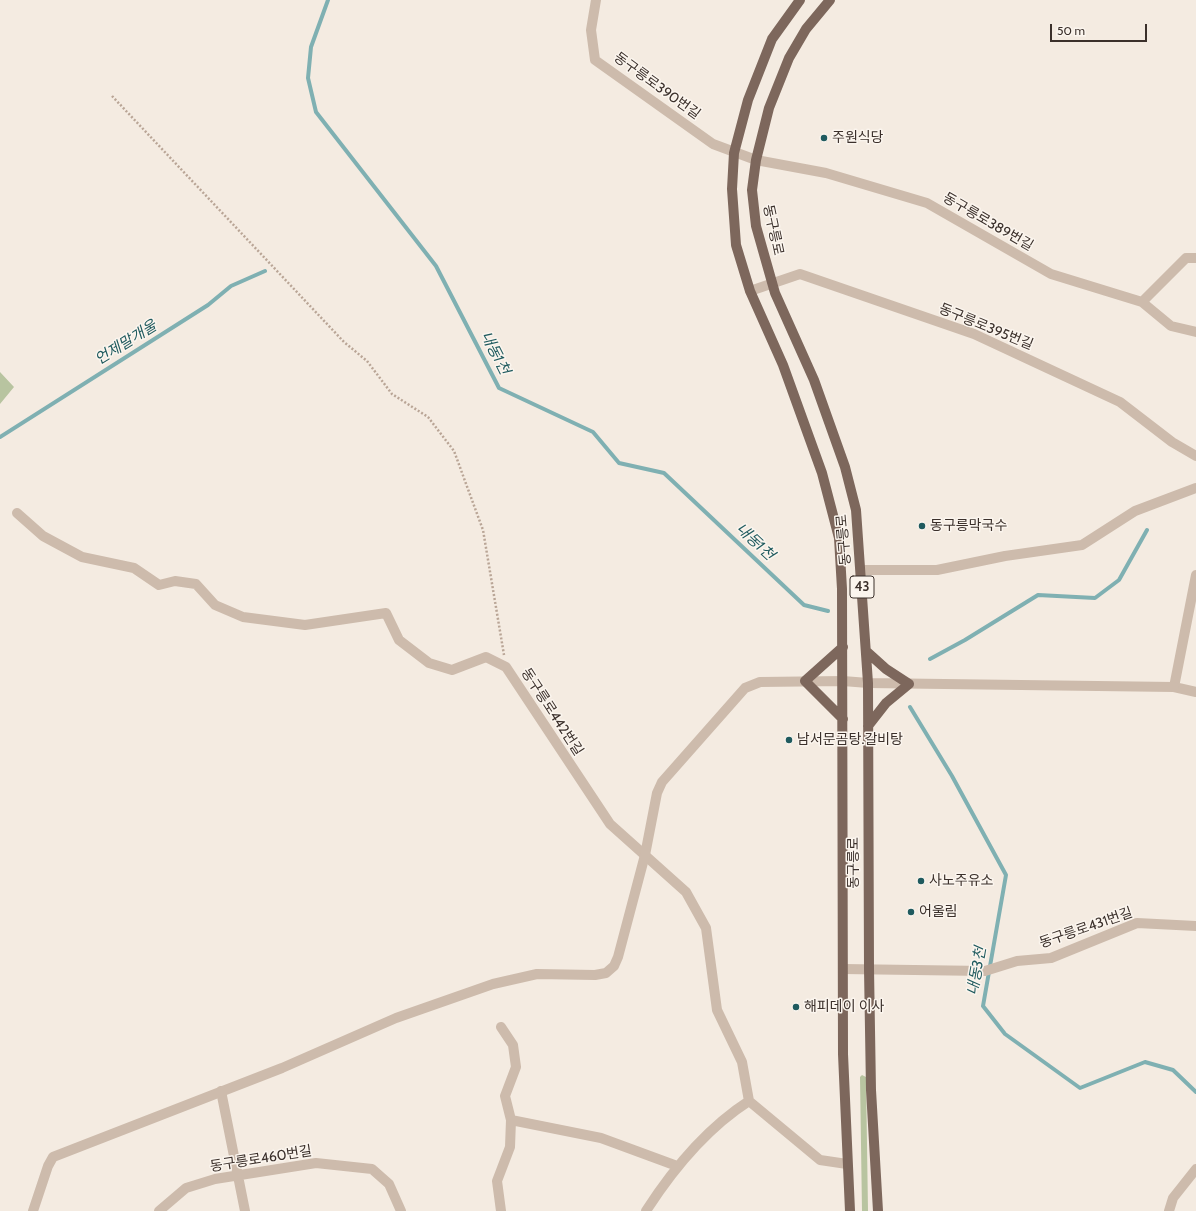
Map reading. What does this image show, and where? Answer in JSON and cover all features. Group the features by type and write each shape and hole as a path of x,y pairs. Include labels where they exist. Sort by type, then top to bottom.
{"main road":[{"name":"동구릉로","path":"800,0 772,39 748,100 734,153 732,190 736,245 750,291 783,366 822,473 839,538 842,589 843,681 843,1054 850,1211"},
{"name":"동구릉로","path":"830,0 806,29 789,58 769,108 756,160 752,190 756,226 772,284 814,380 845,467 856,510 868,683 871,1090 878,1211"},
{"path":"842,647 805,681 843,718"},
{"path":"866,651 886,669 910,684 886,703 868,726"}],"street":[{"name":"동구릉로390번길","path":"596,0 591,30 595,60 713,144 756,160"},
{"name":"동구릉로389번길","path":"756,160 826,173 927,203 1051,274 1142,302 1171,326 1196,332"},
{"path":"1142,302 1186,258 1196,258"},
{"name":"동구릉로395번길","path":"750,291 800,274 974,334 1120,402 1172,442 1196,456"},
{"path":"861,570 937,570 1005,556 1082,545 1135,511 1196,488"},
{"name":"동구릉로442번길","path":"17,513 44,536 82,557 134,568 159,585 175,582 196,584 215,605 243,616 305,625 386,613 399,640 429,663 452,670 486,657 506,667 610,824 686,892 706,928 717,1010 742,1062 749,1101"},
{"path":"1174,686 1196,575"},
{"path":"33,1211 48,1166 53,1157 282,1068 396,1018 493,984 537,974 596,975 606,973 614,966 618,957 645,854 657,793 662,782 745,688 760,682 843,681 910,684 1174,686 1196,692"},
{"name":"동구릉로431번길","path":"843,969 985,971 1017,961 1051,958 1137,923 1196,926"},
{"path":"500,1211 498,1181 510,1147 511,1120 505,1096 516,1067 513,1045 501,1027"},
{"path":"221,1091 245,1211"},
{"path":"646,1211 677,1166 734,1111 749,1101 820,1160 847,1164"},
{"path":"511,1120 601,1138 677,1166"},
{"name":"동구릉로460번길","path":"159,1211 186,1188 215,1179 316,1163 372,1169 389,1184 401,1211"},
{"path":"1169,1211 1173,1198 1196,1169"}],"path":[{"path":"112,96 344,342 367,361 392,394 428,417 454,451 483,530 506,667"}],"green space":[{"path":"0,372 14,387 0,404"},
{"path":"862,1075 866,1077 868,1211 862,1211 860,1077"}],"waterway":[{"name":"내동1천","path":"328,0 311,47 308,78 316,112 436,266 499,388 593,432 619,463 664,473 804,605 828,611"},
{"name":"언제말개울","path":"0,437 208,305 231,286 265,271"},
{"name":"내동1천","path":"930,659 965,640 1038,595 1095,598 1119,580 1147,530"},
{"name":"내동3천","path":"910,707 952,776 1006,875 983,1006 1005,1034 1080,1088 1145,1062 1173,1070 1196,1092"}],"place":[{"name":"주원식당","path":"824,138"},
{"name":"동구릉막국수","path":"922,526"},
{"name":"남서문곰탕.갈비탕","path":"789,740"},
{"name":"사노주유소","path":"921,881"},
{"name":"어울림","path":"911,912"},
{"name":"해피데이 이사","path":"796,1007"}]}
